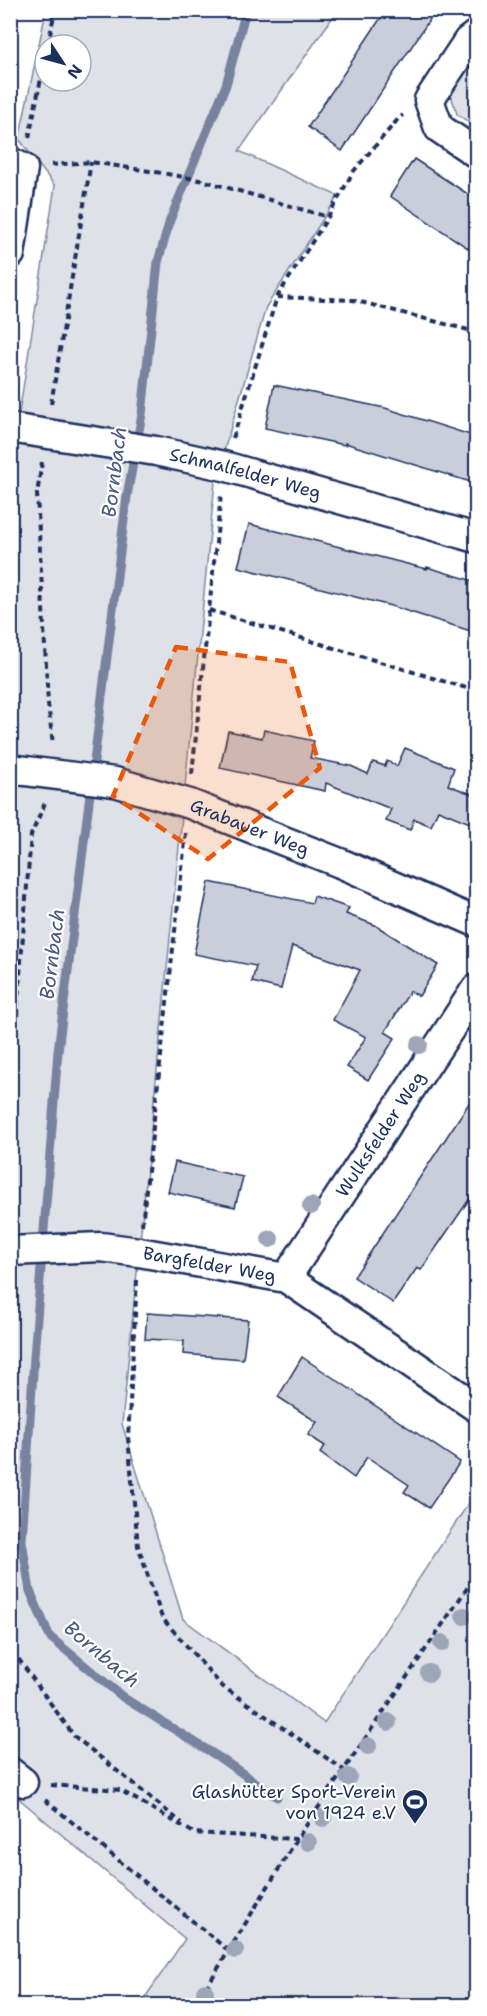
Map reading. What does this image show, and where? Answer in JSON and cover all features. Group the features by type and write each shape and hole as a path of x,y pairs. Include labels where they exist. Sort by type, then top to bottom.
{"street":[{"path":"477,35 468,40 429,100 439,128 477,153"},
{"path":"10,254 17,165"},
{"name":"Schmalfelder Weg","path":"10,428 156,451 224,466 477,538"},
{"name":"Grabauer Weg","path":"10,769 116,782 190,804 340,863 477,922"},
{"name":"Wulksfelder Weg","path":"286,1278 477,989"},
{"name":"Bargfelder Weg","path":"17,1251 101,1247 286,1278 477,1407"}],"path":[{"path":"42,10 54,17"},
{"path":"51,33 55,10"},
{"path":"36,93 17,165 91,162 162,173 205,181 328,217"},
{"path":"344,1770 222,1686 162,1618 138,1546 128,1437 139,1252 190,804 224,466 276,297 328,217 352,172 399,118 429,100"},
{"path":"276,297 353,300 477,332"},
{"path":"208,610 477,691"},
{"path":"10,1100 31,836 67,775"},
{"path":"195,2006 297,1839 477,1575"},
{"path":"10,1640 15,1654 74,1736 194,1833"},
{"path":"17,1777 120,1790 194,1833 297,1839"},
{"path":"17,1777 229,1951"}],"highlighted area":[{"path":"176,647 290,662 320,768 208,859 113,796"}],"shaded area":[{"path":"46,11 337,11 239,151 338,196 266,307 215,482 122,1424 183,1619 324,1723 476,1492 476,2005 140,2005 185,1939 11,1792 10,445 14,445 55,186 19,139 33,73 33,93 93,93 93,33 41,33"},
{"path":"476,48 476,127 457,114 447,83"}],"building":[{"path":"386,10 436,10 342,151 308,127"},
{"path":"414,159 477,200 477,254 390,196"},
{"path":"274,385 385,408 477,437 477,484 345,443 345,445 265,428"},
{"path":"249,524 427,569 427,567 477,582 477,633 391,606 238,567"},
{"path":"264,730 314,741 310,758 351,766 368,774 373,762 385,766 387,761 397,766 405,748 454,768 448,785 477,796 477,826 438,810 431,826 414,819 410,830 386,821 391,809 326,783 325,791 220,768 228,731 262,738"},
{"path":"209,882 312,903 314,896 349,908 346,914 375,925 438,965 419,996 410,991 385,1032 395,1038 368,1080 347,1067 366,1037 333,1020 360,970 292,946 281,989 252,982 256,966 194,954"},
{"path":"477,1091 477,1188 421,1270 417,1268 393,1303 354,1277"},
{"path":"175,1162 243,1177 235,1207 168,1192"},
{"path":"147,1313 248,1320 243,1359 183,1354 184,1341 145,1339"},
{"path":"302,1357 460,1462 429,1508 404,1492 409,1485 367,1457 354,1478 320,1453 325,1446 308,1435 317,1422 278,1397"}],"waterway":[{"name":"Bornbach","path":"246,10 226,85 170,220 158,262 142,414 127,496 58,1051 22,1541 30,1591 50,1637 124,1698 217,1756 277,1797"}],"place":[{"name":"Glashütter Sport-Verein von 1924 e.V","path":"415,1825"}]}
